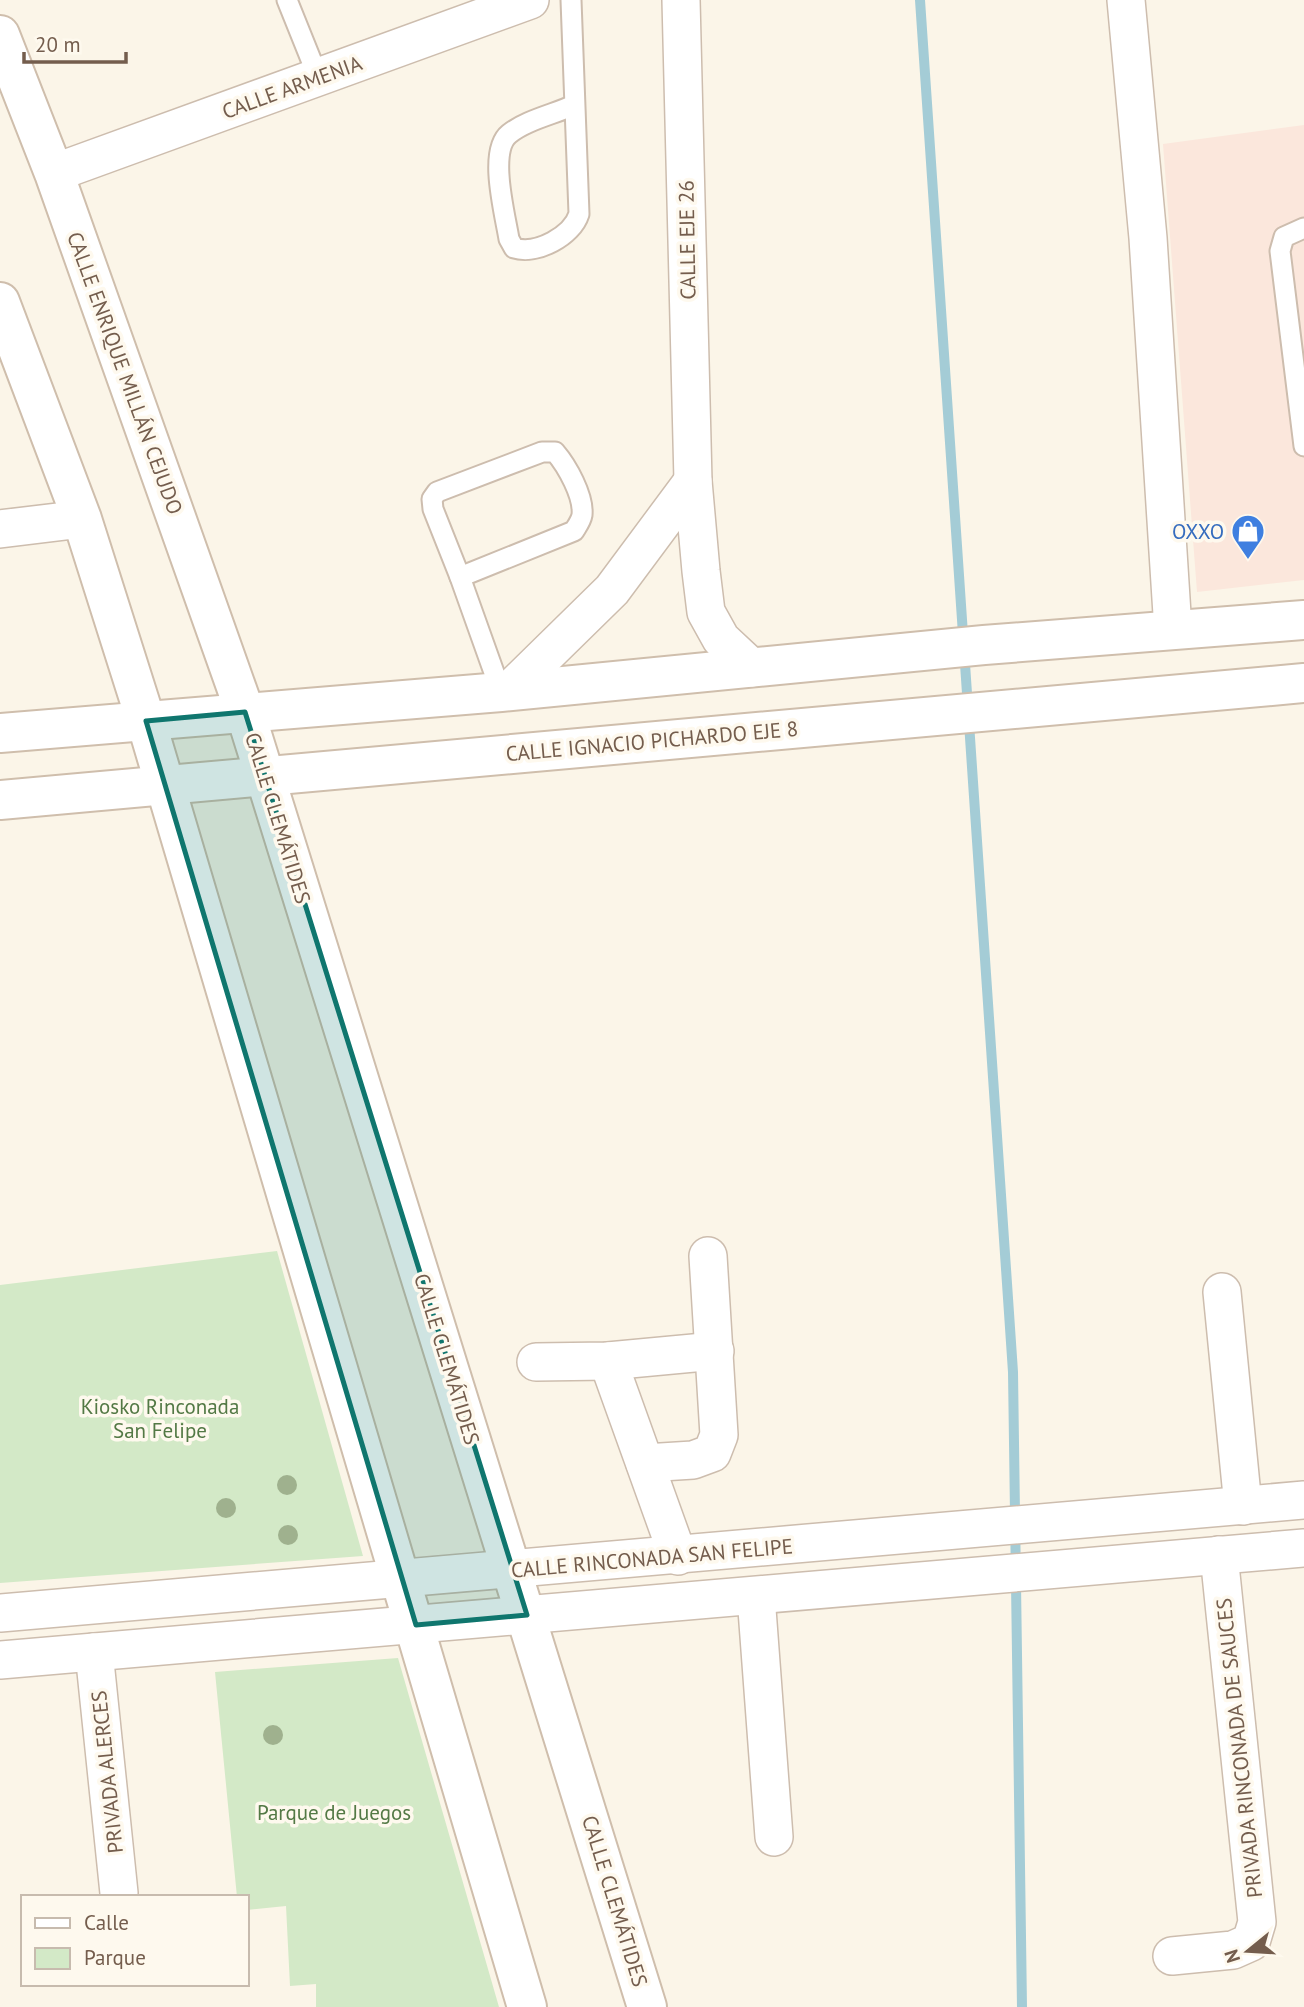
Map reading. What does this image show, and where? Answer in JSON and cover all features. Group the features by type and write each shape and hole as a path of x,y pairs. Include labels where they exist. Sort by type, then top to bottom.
{"main road":[{"name":"CALLE ENRIQUE MILLÁN CEJUDO","path":"0,35 54,173 245,712"},
{"path":"0,303 82,519 166,785 527,2007"},
{"path":"0,733 505,692 984,645 1304,620"},
{"name":"CALLE IGNACIO PICHARDO EJE 8","path":"0,800 1304,683"},
{"name":"CALLE CLEMÁTIDES","path":"245,712 647,2007"}],"street":[{"name":"CALLE ARMENIA","path":"54,173 530,0"},
{"name":"CALLE EJE 26","path":"681,0 693,481 706,612 720,639 752,668"},
{"path":"1126,0 1148,238 1173,630"},
{"path":"505,692 612,590 693,481"},
{"path":"0,529 82,519"},
{"path":"645,1463 693,1460 712,1454 719,1435 708,1256"},
{"path":"1222,1292 1243,1506"},
{"path":"536,1362 608,1361 715,1352"},
{"path":"608,1361 678,1556"},
{"name":"CALLE RINCONADA SAN FELIPE","path":"0,1613 1304,1500"},
{"path":"0,1660 1304,1548"},
{"name":"PRIVADA RINCONADA DE SAUCES","path":"1172,1956 1233,1950 1251,1942 1257,1922 1219,1555"},
{"path":"756,1596 774,1837"},
{"name":"PRIVADA ALERCES","path":"94,1652 119,1893"}],"lane":[{"path":"287,0 318,77"},
{"path":"571,0 579,214 575,227 566,235 524,251 514,248 509,239 497,156 501,142 510,133 574,105"},
{"path":"1304,228 1284,237 1280,251 1304,446"},
{"path":"460,577 574,531 582,517 581,504 565,463 555,452 530,456 437,492 432,499 433,509 505,692"}],"highlighted area":[{"path":"245,712 527,1615 416,1625 146,721"}],"shaded area":[{"path":"1304,125 1304,580 1197,592 1163,144"}],"green space":[{"name":"Kiosko Rinconada San Felipe","path":"277,1251 363,1556 0,1583 0,1285"},
{"name":"Parque de Juegos","path":"398,1658 499,2007 316,2007 316,1984 290,1986 286,1906 248,1910 248,1895 237,1895 215,1672"}],"waterway":[{"path":"920,0 1013,1372 1022,2007"}],"place":[{"name":"OXXO","path":"1248,561"}]}
